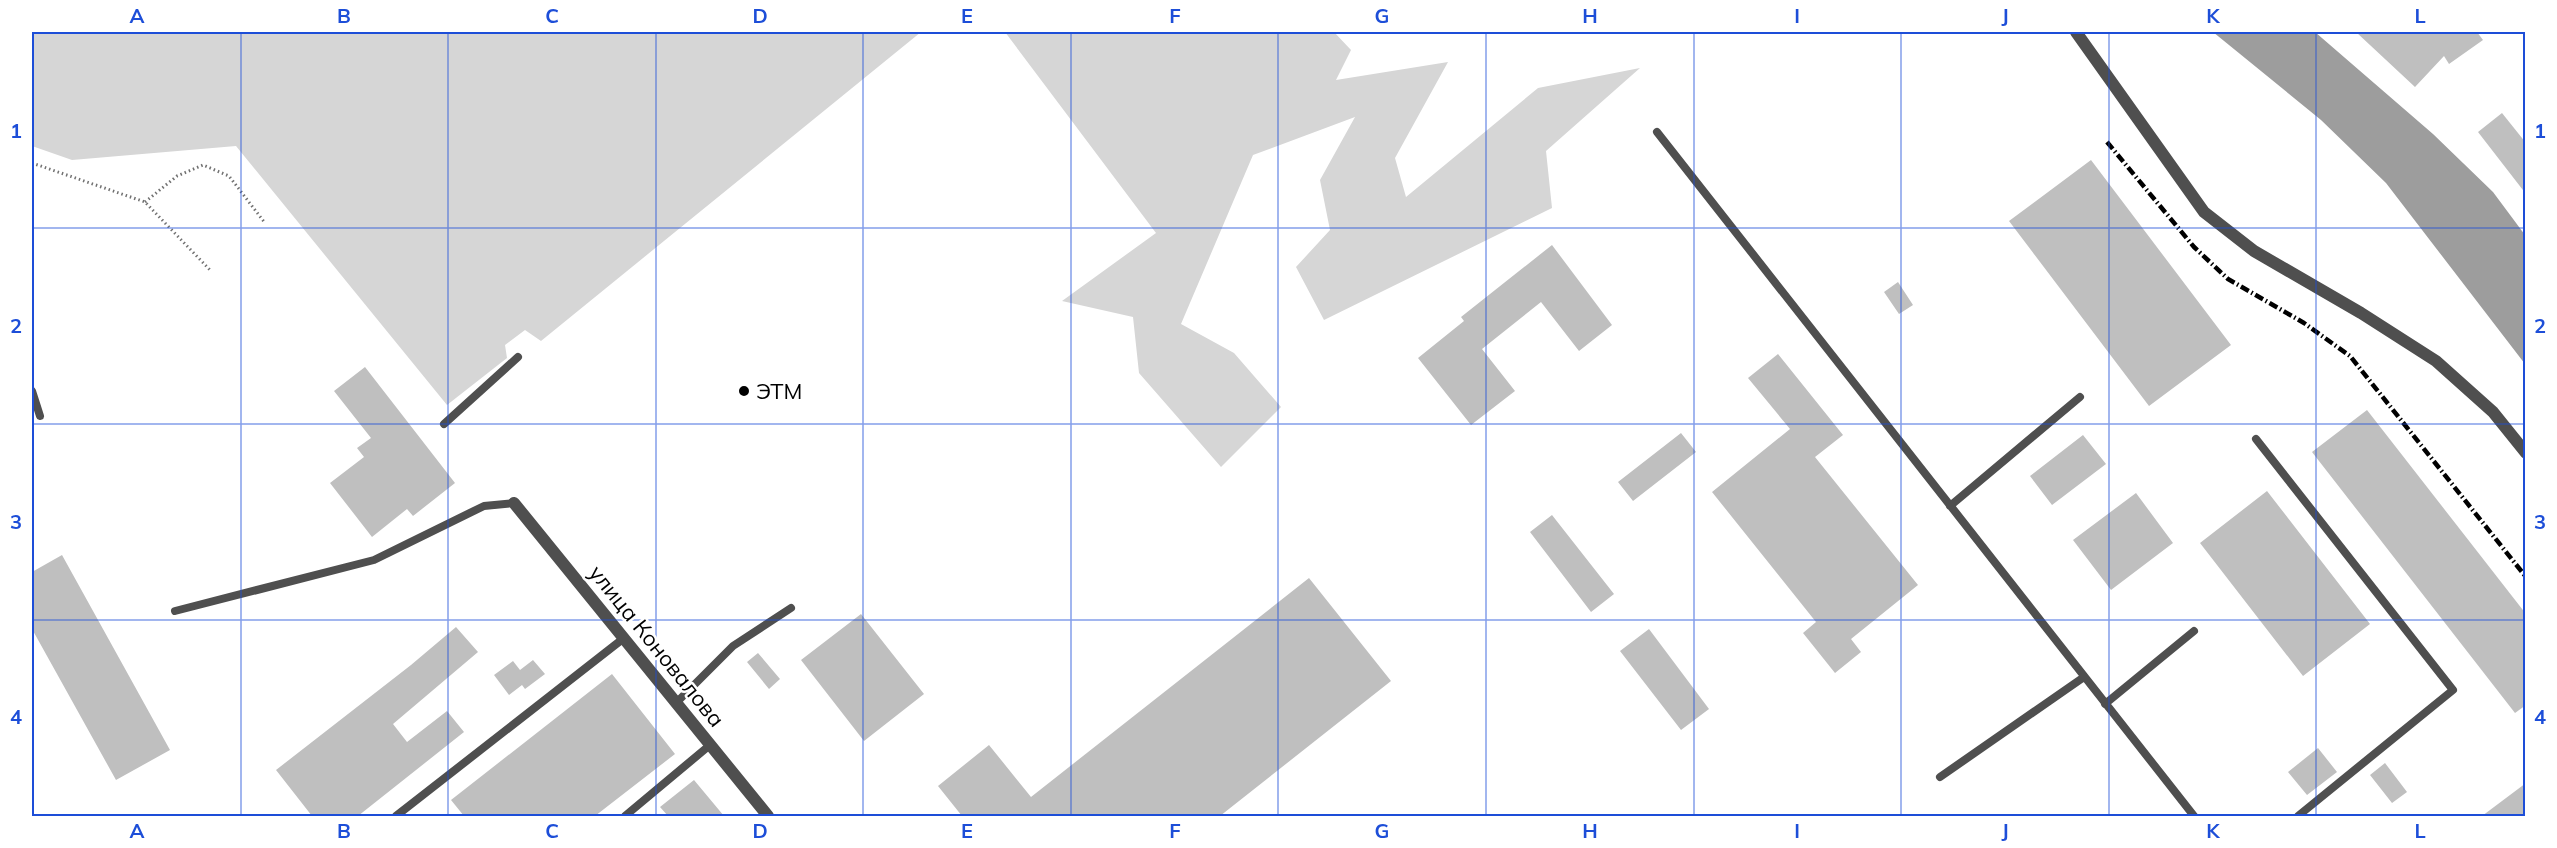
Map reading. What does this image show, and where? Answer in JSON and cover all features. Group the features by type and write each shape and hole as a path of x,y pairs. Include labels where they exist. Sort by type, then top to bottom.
{"street":[{"path":"2076,32 2204,212 2254,252 2361,312 2436,361 2493,412 2526,453"},
{"name":"улица Коновалова","path":"514,502 768,816"}],"lane":[{"path":"1657,132 2194,816"},
{"path":"444,424 518,357"},
{"path":"32,391 40,416"},
{"path":"1950,506 2080,397"},
{"path":"2256,439 2453,690 2298,816"},
{"path":"175,611 374,560 484,506 514,502"},
{"path":"676,703 734,646 791,608"},
{"path":"2105,704 2194,631"},
{"path":"396,816 624,638"},
{"path":"1940,777 2084,677"},
{"path":"625,816 710,745"}],"path":[{"path":"32,163 145,202 210,270"},
{"path":"145,202 177,176 203,165 229,176 265,223"}],"shaded area":[{"path":"32,32 921,32 541,341 525,330 505,345 507,358 447,405 236,146 72,160 32,146"},
{"path":"1005,32 1334,32 1351,50 1336,80 1448,62 1395,158 1406,197 1538,88 1640,68 1546,151 1552,208 1324,320 1296,267 1330,230 1320,180 1355,117 1253,155 1181,324 1234,353 1281,407 1221,467 1139,373 1133,317 1062,301 1156,233"},
{"path":"2213,32 2315,32 2433,134 2493,192 2525,235 2525,364 2386,183 2321,120"}],"building":[{"path":"2356,32 2477,32 2483,40 2449,64 2444,56 2415,87"},
{"path":"2502,113 2526,143 2526,194 2478,132"},
{"path":"2091,160 2231,345 2149,406 2009,221"},
{"path":"1552,245 1612,325 1579,351 1541,302 1482,349 1515,391 1471,425 1418,358 1464,321 1461,317"},
{"path":"1898,282 1913,305 1899,314 1884,292"},
{"path":"1778,354 1843,435 1815,457 1918,585 1851,639 1861,652 1835,673 1803,633 1816,622 1712,492 1790,429 1748,378"},
{"path":"365,367 455,483 413,516 407,509 372,537 330,483 364,457 357,448 371,438 334,391"},
{"path":"2367,410 2526,614 2526,705 2515,713 2312,452"},
{"path":"1681,433 1696,452 1633,501 1618,482"},
{"path":"2083,435 2106,464 2052,505 2030,476"},
{"path":"2267,491 2370,624 2303,676 2200,543"},
{"path":"2136,493 2173,543 2111,590 2073,540"},
{"path":"1552,515 1614,594 1591,612 1530,532"},
{"path":"62,555 170,750 116,780 32,629 32,572"},
{"path":"1309,578 1391,681 1220,816 962,816 938,786 989,745 1031,797"},
{"path":"861,614 924,694 864,741 801,660"},
{"path":"456,627 478,652 393,724 407,742 447,711 464,732 358,816 312,816 276,770"},
{"path":"1649,629 1709,709 1681,730 1620,651"},
{"path":"758,653 780,679 769,689 747,662"},
{"path":"533,660 545,674 525,689 522,685 509,695 494,675 513,661 520,670"},
{"path":"612,674 675,754 595,816 464,816 451,800"},
{"path":"2318,748 2337,772 2307,795 2288,772"},
{"path":"2385,763 2407,792 2392,803 2370,775"},
{"path":"694,780 724,816 668,816 660,807"},
{"path":"2526,783 2526,816 2482,816"}],"railway":[{"path":"2107,142 2194,247 2228,279 2304,323 2350,356 2526,577"}],"place":[{"name":"ЭТМ","path":"744,391"}]}
